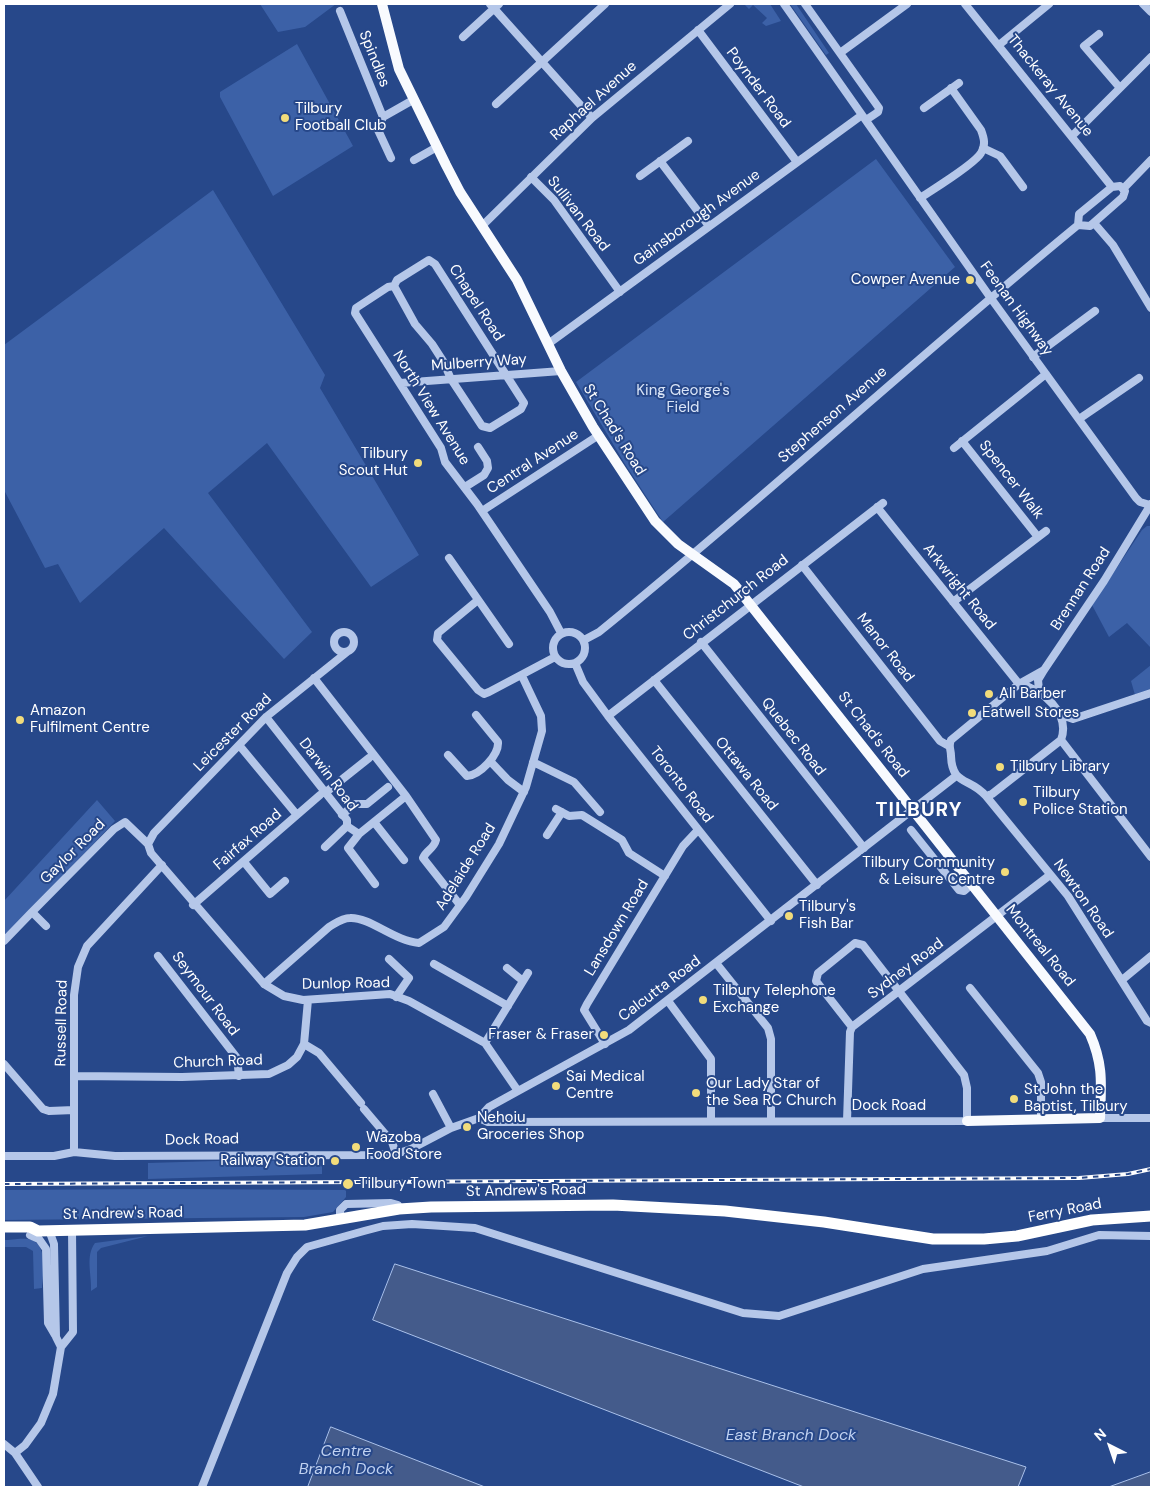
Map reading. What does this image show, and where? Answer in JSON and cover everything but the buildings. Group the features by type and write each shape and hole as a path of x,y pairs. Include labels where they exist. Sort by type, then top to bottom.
{"highway":[{"name":"St Andrew's Road","path":"4,1234 72,1230 305,1225 399,1209 431,1207 613,1205 670,1207 824,1222 933,1239 984,1239"},
{"name":"Ferry Road","path":"984,1239 1017,1236 1092,1220 1151,1216"},
{"name":"St Andrew's Road","path":"4,1227 30,1227 39,1232"}],"main road":[{"name":"St Chad's Road","path":"382,4 399,69 460,192 517,280 561,371 599,435 655,521 667,534 734,584 913,810"},
{"name":"Montreal Road","path":"913,810 1090,1034 1099,1056 1102,1074 1100,1118"},
{"name":"Dock Road","path":"967,1121 1100,1118"}],"street":[{"path":"496,104 605,4"},
{"name":"Raphael Avenue","path":"482,226 592,118 730,4"},
{"name":"Feenan Highway","path":"784,4 1033,357 1138,500 1150,504"},
{"path":"805,4 879,109 864,118"},
{"path":"840,53 907,4"},
{"name":"Thackeray Avenue","path":"965,4 1112,187"},
{"path":"999,46 1038,7 1049,4"},
{"path":"1143,4 1151,12"},
{"path":"463,37 494,5 592,118"},
{"name":"Spindles","path":"340,11 383,117"},
{"name":"Poynder Road","path":"698,30 797,162"},
{"path":"1099,34 1084,46 1120,88"},
{"path":"1072,136 1151,57"},
{"path":"924,108 959,83"},
{"path":"920,198 976,159 984,148 984,137 981,130 951,88"},
{"path":"391,158 378,130 383,117 414,100"},
{"name":"Gainsborough Avenue","path":"548,344 797,162 864,118"},
{"path":"640,176 688,140"},
{"path":"414,160 437,147"},
{"path":"984,148 1000,156 1023,187"},
{"path":"660,160 709,226"},
{"path":"1123,188 1150,165"},
{"name":"Sullivan Road","path":"531,177 554,200 620,292"},
{"path":"990,297 1078,225 1079,214 1112,187 1120,186 1123,188"},
{"path":"1078,225 1086,227 1094,222 1122,197 1125,191 1123,188"},
{"path":"1094,222 1113,244 1151,308"},
{"name":"Chapel Road","path":"394,286 398,280 426,261 432,262 524,405 487,429 482,426 451,379"},
{"path":"394,286 419,331 428,339 443,360 451,379"},
{"name":"North View Avenue","path":"394,286 388,287 354,311 441,448 445,462 482,511 550,612 561,633"},
{"name":"Stephenson Avenue","path":"584,640 599,632 694,555 990,297"},
{"path":"1033,357 1094,311"},
{"name":"Mulberry Way","path":"400,383 561,371"},
{"name":"Spencer Walk","path":"954,448 1046,374"},
{"path":"1079,419 1139,378"},
{"name":"Central Avenue","path":"482,511 599,435"},
{"name":"Spencer Walk","path":"962,441 1038,537"},
{"path":"465,487 484,475 488,468 487,461 478,447"},
{"name":"Brennan Road","path":"1039,690 1038,680 1148,518 1150,504"},
{"name":"Christchurch Road","path":"608,716 880,505"},
{"name":"Arkwright Road","path":"880,505 953,602 1019,684"},
{"name":"Spencer Walk","path":"953,602 1046,531"},
{"path":"449,558 509,644"},
{"name":"Manor Road","path":"802,565 940,741 949,746"},
{"path":"478,600 438,633 437,640 478,690 484,694 522,676 555,657"},
{"path":"573,631 584,640 586,650 584,656 575,663 565,663 555,657 554,642 561,633 573,631"},
{"name":"Quebec Road","path":"701,642 864,848"},
{"name":"Leicester Road","path":"148,844 154,833 266,717 347,652"},
{"name":"Toronto Road","path":"575,663 583,682 608,716 771,921"},
{"path":"913,810 956,776 952,768 949,746 951,740 1019,684 1044,670"},
{"name":"Adelaide Road","path":"264,984 329,927 341,920 357,918 396,938 419,943 444,927 499,844 524,792 542,731 541,716 522,676"},
{"path":"314,678 406,796 436,840 434,846 425,853 423,858 460,905"},
{"name":"Ottawa Road","path":"654,680 817,885"},
{"path":"1019,684 1039,690 1059,714 1073,719 1151,693"},
{"path":"1059,714 1062,736 1151,857"},
{"path":"448,755 467,776 476,773 490,761 498,748 498,742 476,715"},
{"name":"Darwin Road","path":"266,717 323,794 346,820 347,826 325,847"},
{"path":"986,796 992,794 1062,736 1073,719"},
{"path":"239,745 297,815"},
{"name":"Fairfax Road","path":"193,904 297,815 369,758"},
{"path":"490,761 508,780 524,792"},
{"path":"533,762 574,782 600,812"},
{"name":"Newton Road","path":"956,776 965,782 977,785 1068,896 1147,1021 1151,1023"},
{"path":"342,815 355,804 367,804 388,788"},
{"path":"375,884 348,848 359,834 406,796"},
{"path":"547,835 559,810 569,816 582,815 622,840 629,853 665,876"},
{"name":"Calcutta Road","path":"398,1153 451,1128 479,1118 489,1107 630,1030 913,810"},
{"name":"Gaylor Road","path":"32,912 114,829 125,822 148,844"},
{"path":"374,822 404,860"},
{"path":"347,826 359,834"},
{"name":"Lansdown Road","path":"605,1044 584,1010 683,846 698,830"},
{"path":"911,830 959,890 964,890 972,884"},
{"name":"Dunlop Road","path":"148,844 148,849 193,904 264,984 284,996 308,1000 390,994 396,996 486,1043 518,1091"},
{"path":"244,862 270,894 285,881"},
{"name":"Russell Road","path":"74,1152 74,995 76,977 87,946 162,865"},
{"name":"Sydney Road","path":"852,1027 1050,875"},
{"path":"4,940 32,912 46,926"},
{"path":"847,1121 850,1032 852,1027 816,981 818,973 856,943 863,945 964,1075 967,1088 967,1121"},
{"name":"Seymour Road","path":"158,956 237,1058 239,1076"},
{"path":"1122,980 1151,956"},
{"path":"389,959 409,978 396,996"},
{"path":"716,963 768,1028 771,1039 771,1120"},
{"path":"434,964 508,1006"},
{"path":"507,968 523,981"},
{"path":"486,1043 528,973"},
{"path":"970,988 1038,1073 1041,1082 1041,1119"},
{"path":"308,1000 304,1044 319,1053 392,1142 398,1153"},
{"path":"668,1001 711,1059 711,1121"},
{"name":"Church Road","path":"74,1076 260,1076 279,1071 297,1057 304,1044"},
{"path":"4,1064 43,1109 49,1111 74,1110"},
{"path":"433,1094 451,1128"},
{"name":"Dock Road","path":"479,1118 488,1122 967,1121"},
{"name":"Dock Road","path":"1100,1118 1151,1118"},
{"name":"Dock Road","path":"4,1156 54,1156 74,1152 115,1156 398,1153"},
{"path":"202,1487 287,1273 304,1250 318,1242 398,1225 439,1224 475,1228 743,1313 778,1316 923,1269 1047,1251 1099,1235 1151,1236"},
{"path":"15,1453 25,1445 41,1424 53,1394 61,1347 73,1332 72,1230"},
{"path":"39,1232 39,1239 46,1249 48,1323 61,1347"},
{"path":"39,1232 54,1244 56,1336"},
{"path":"4,1444 15,1453 38,1487"}],"green space":[{"path":"260,4 336,4 305,27 278,32"},
{"path":"744,4 770,4 781,21 766,26 762,23 767,18 753,5 749,9"},
{"path":"790,4 796,4 829,53 826,55"},
{"name":"Tilbury Football Club","path":"297,44 353,146 273,196 220,97 220,92"},
{"name":"King George's Field","path":"876,159 955,267 663,522 625,464 576,382"},
{"path":"213,190 325,375 320,388 419,555 371,587 267,443 208,493 312,632 284,659 164,528 80,603 58,564 45,568 4,490 4,345"},
{"path":"1147,526 1151,526 1151,648 1127,623 1109,637 1092,605 1142,530"},
{"path":"1151,665 1151,690 1135,695 1131,681"},
{"path":"97,800 115,821 4,938 4,901"},
{"path":"251,1160 322,1162 322,1174 148,1179 148,1163"},
{"path":"4,1190 346,1190 346,1197 333,1212 304,1217 4,1220"},
{"path":"148,1236 101,1248 97,1252 97,1287 91,1291 90,1254 95,1243"},
{"path":"25,1239 37,1243 43,1261 42,1288 34,1289 33,1251 26,1247 4,1247 4,1240"}],"water":[{"name":"East Branch Dock","path":"395,1264 1026,1467 1018,1487 804,1487 373,1320"},
{"name":"Centre Branch Dock","path":"331,1427 485,1487 308,1487"},
{"path":"1151,1472 1151,1487 1109,1487"}],"railway":[{"path":"4,1184 1079,1178 1128,1174 1151,1169"}],"place":[{"name":"Tilbury Football Club","path":"285,118"},
{"name":"Cowper Avenue","path":"970,280"},
{"name":"Tilbury Scout Hut","path":"418,463"},
{"name":"Ali Barber","path":"989,694"},
{"name":"Eatwell Stores","path":"972,713"},
{"name":"Amazon Fulfilment Centre","path":"20,720"},
{"name":"Tilbury Library","path":"1000,767"},
{"name":"Tilbury Police Station","path":"1023,802"},
{"name":"Tilbury Community & Leisure Centre","path":"1005,872"},
{"name":"Tilbury's Fish Bar","path":"789,916"},
{"name":"Tilbury Telephone Exchange","path":"703,1000"},
{"name":"Fraser & Fraser","path":"604,1035"},
{"name":"Sai Medical Centre","path":"556,1086"},
{"name":"Our Lady Star of the Sea RC Church","path":"696,1093"},
{"name":"St John the Baptist, Tilbury","path":"1014,1099"},
{"name":"Nehoiu Groceries Shop","path":"467,1127"},
{"name":"Wazoba Food Store","path":"356,1147"},
{"name":"Railway Station","path":"335,1161"},
{"name":"Tilbury Town","path":"348,1184"}],"district":[{"name":"TILBURY","path":"919,811"}]}
